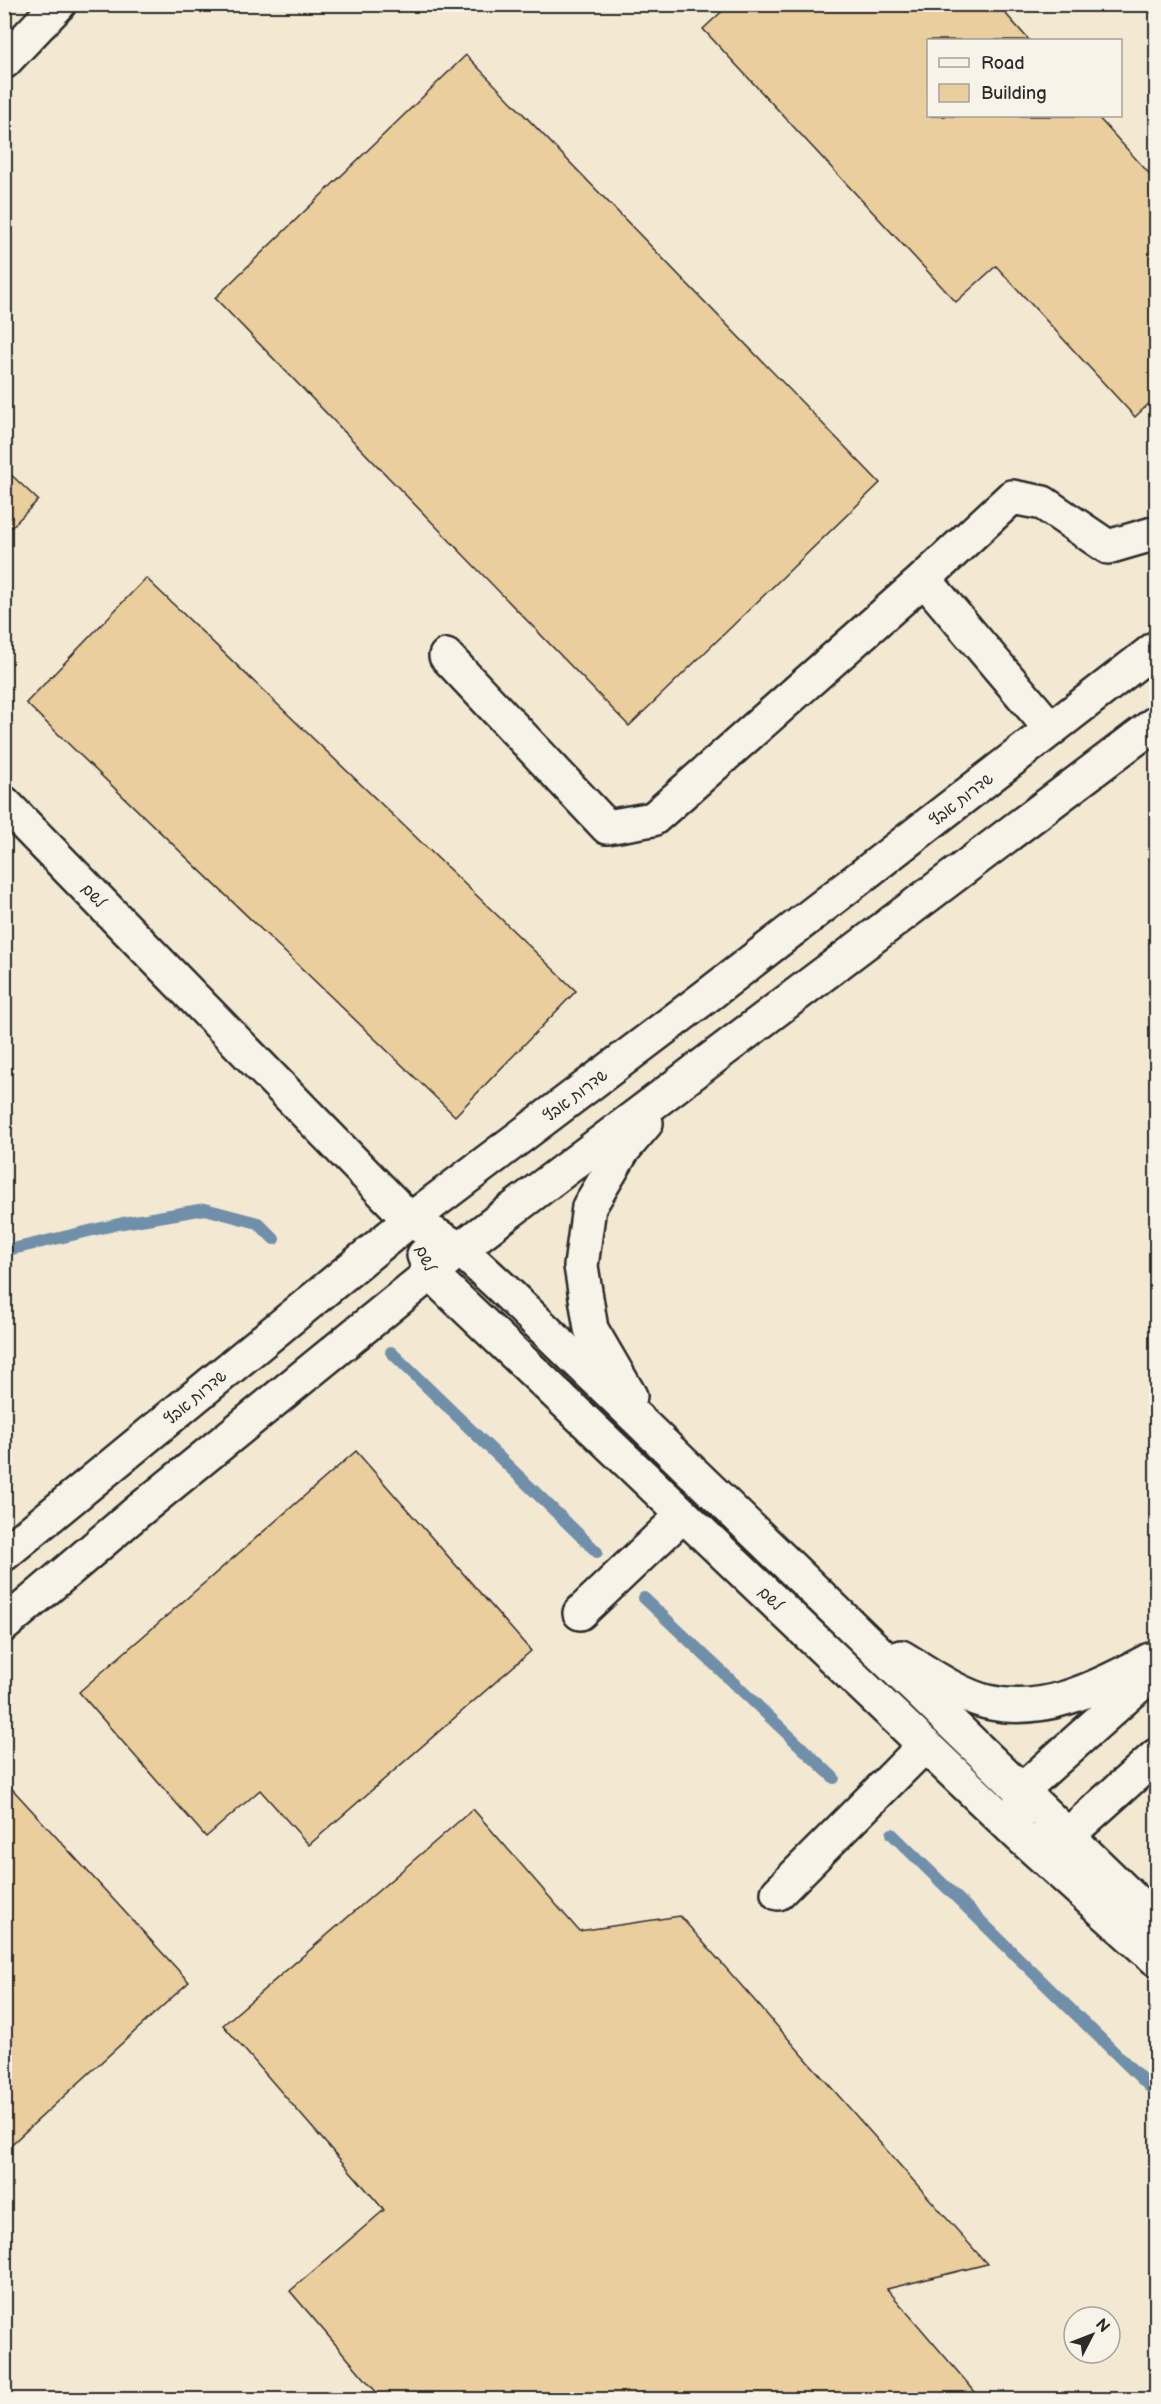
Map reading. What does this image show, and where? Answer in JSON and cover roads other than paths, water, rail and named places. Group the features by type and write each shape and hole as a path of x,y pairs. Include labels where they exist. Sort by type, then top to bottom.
{"street":[{"path":"4,62 59,4"},
{"path":"446,656 607,827 653,819 924,579 1012,497 1043,503 1108,547 1156,533"},
{"path":"924,579 1051,729"},
{"name":"שדרות אבץ","path":"4,1554 410,1220 712,992 1156,648"},
{"path":"4,1625 137,1512 460,1249 1156,723"},
{"name":"לשם","path":"4,803 410,1220 460,1249 1156,1921"},
{"path":"663,1444 617,1376 591,1329 581,1266 589,1207 623,1150 684,1079"},
{"name":"לשם","path":"410,1220 431,1274 1021,1837 1156,1959"},
{"path":"580,1613 683,1515"},
{"path":"846,1622 946,1684 987,1702 1023,1706 1049,1703 1091,1690 1156,1657"},
{"path":"1156,1670 1021,1791 1021,1837 1068,1835 1156,1756"},
{"path":"778,1893 924,1744"}],"waterway":[{"path":"4,1251 123,1223 205,1209 258,1223 274,1239"},
{"path":"391,1352 597,1552"},
{"path":"644,1598 834,1778"},
{"path":"892,1834 1156,2093"}]}
